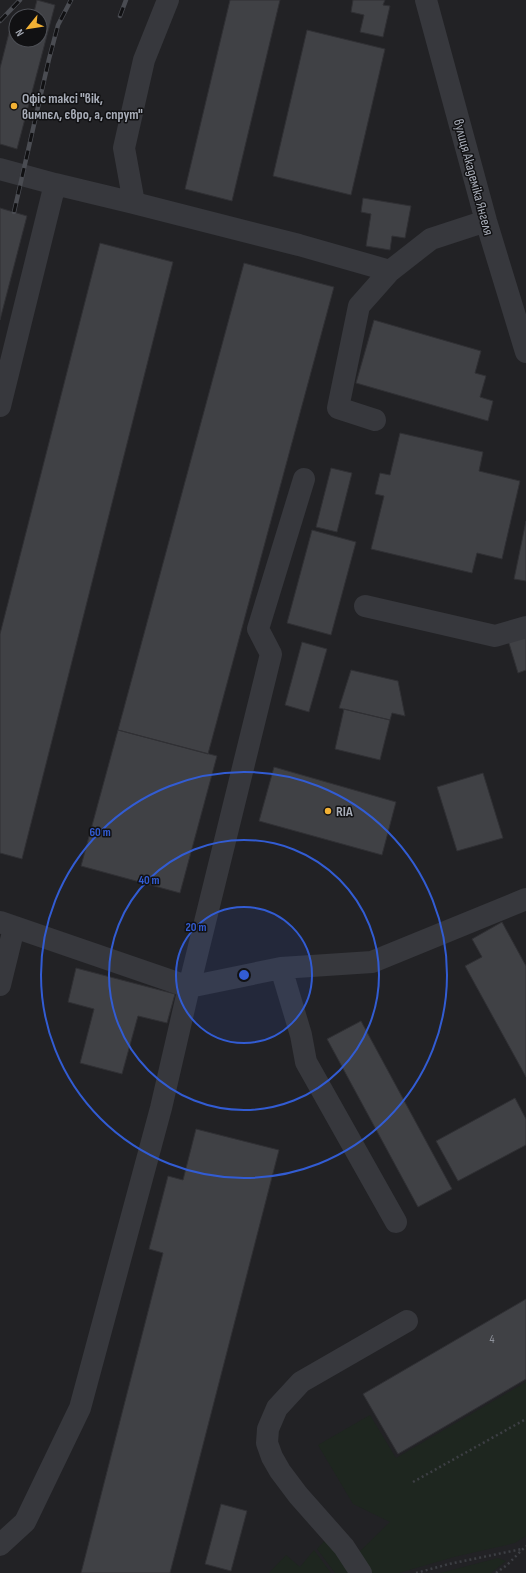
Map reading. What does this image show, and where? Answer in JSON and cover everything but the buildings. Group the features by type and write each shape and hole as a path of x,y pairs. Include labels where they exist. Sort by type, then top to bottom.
{"street":[{"path":"134,203 124,148 144,60 168,0"},
{"name":"вулиця Академіка Янгеля","path":"426,0 486,221 526,352"},
{"path":"0,169 299,245 390,271"},
{"path":"0,406 55,184"},
{"path":"375,420 338,408 359,306 390,271 431,239 486,221"},
{"path":"0,1545 25,1522 80,1408 160,1108 271,654 258,629 304,479"},
{"path":"365,606 495,636 526,627"},
{"path":"0,985 7,925 189,987 281,968 372,962 526,899"},
{"path":"281,968 301,1035 306,1062 396,1222"},
{"path":"361,1573 344,1547 298,1495 280,1471 267,1443 268,1430 277,1408 301,1382 407,1321"}],"path":[{"path":"414,1482 526,1419"},
{"path":"496,1573 507,1565 526,1546"},
{"path":"416,1573 449,1564 522,1549"}],"shaded area":[{"path":"0,0 526,0 526,1573 0,1573"},
{"path":"526,1382 526,1536 515,1543 454,1557 399,1573 370,1573 358,1553 390,1522 353,1504 318,1445 370,1415 396,1458"},
{"path":"329,1536 355,1573 335,1573 317,1549"},
{"path":"314,1550 331,1573 269,1573 286,1555 300,1567"},
{"path":"498,1558 506,1561 491,1573 440,1573"}],"railway":[{"path":"0,21 20,0"},
{"path":"14,212 58,25 71,0"},
{"path":"120,16 126,0"}],"place":[{"name":"Офіс таксі \"вік, вимпєл, євро, а, спрут\"","path":"14,106"},
{"name":"RIA","path":"328,811"}]}
